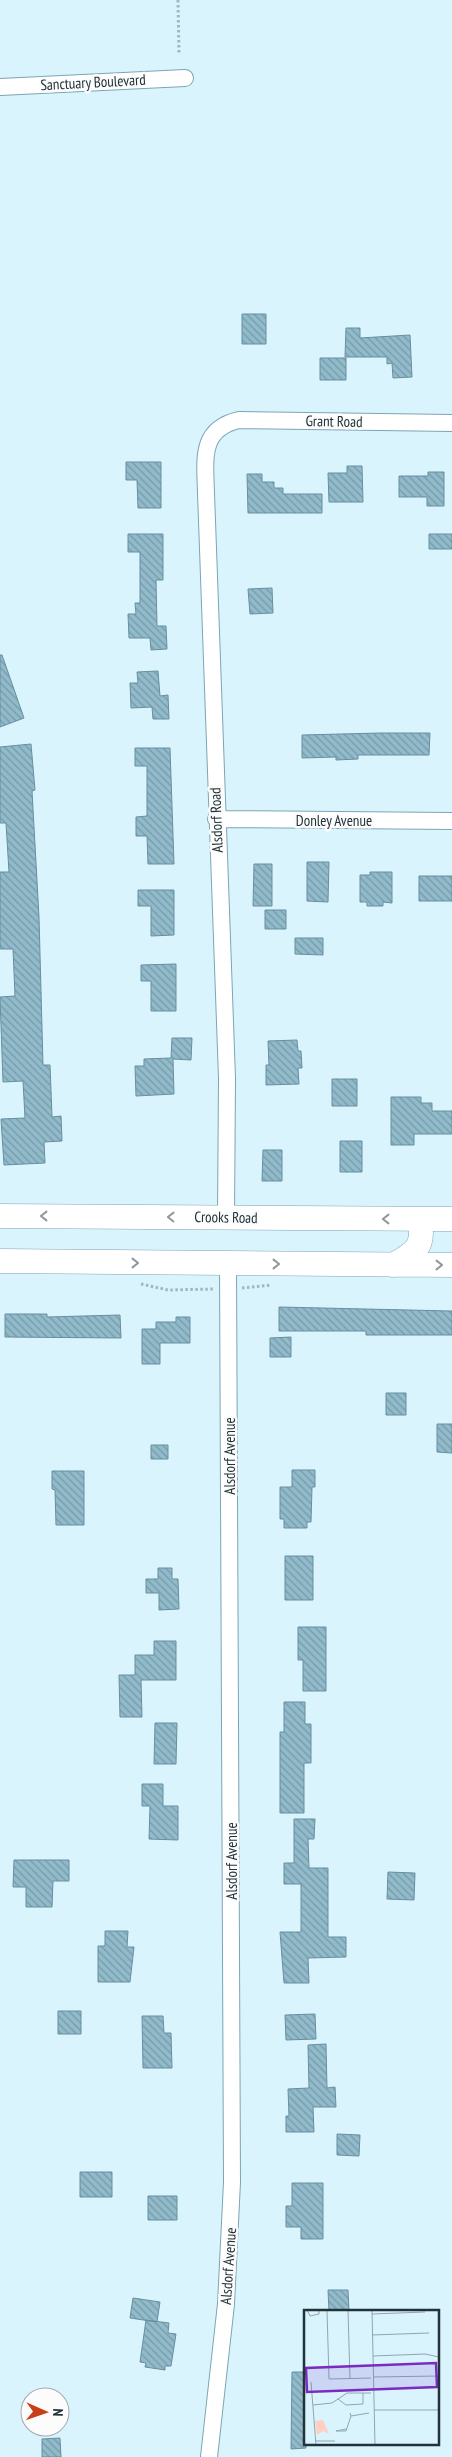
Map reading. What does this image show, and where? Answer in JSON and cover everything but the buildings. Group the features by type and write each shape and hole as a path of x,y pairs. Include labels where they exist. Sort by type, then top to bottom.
{"main road":[{"name":"Crooks Road","path":"0,1216 452,1219"},
{"path":"392,1265 411,1255 419,1246 421,1236 419,1219"},
{"path":"0,1261 452,1265"}],"street":[{"name":"Sanctuary Boulevard","path":"0,87 186,78"},
{"name":"Grant Road","path":"218,429 229,422 239,420 452,423"},
{"name":"Alsdorf Road","path":"218,429 211,436 205,459 226,1078 226,1218"},
{"name":"Donley Avenue","path":"216,819 452,821"},
{"name":"Alsdorf Avenue","path":"209,2457 226,2304 232,2182 228,1264"}],"path":[{"path":"178,0 179,55"},
{"path":"246,1288 254,1288"},
{"path":"198,1289 209,1289"}]}
